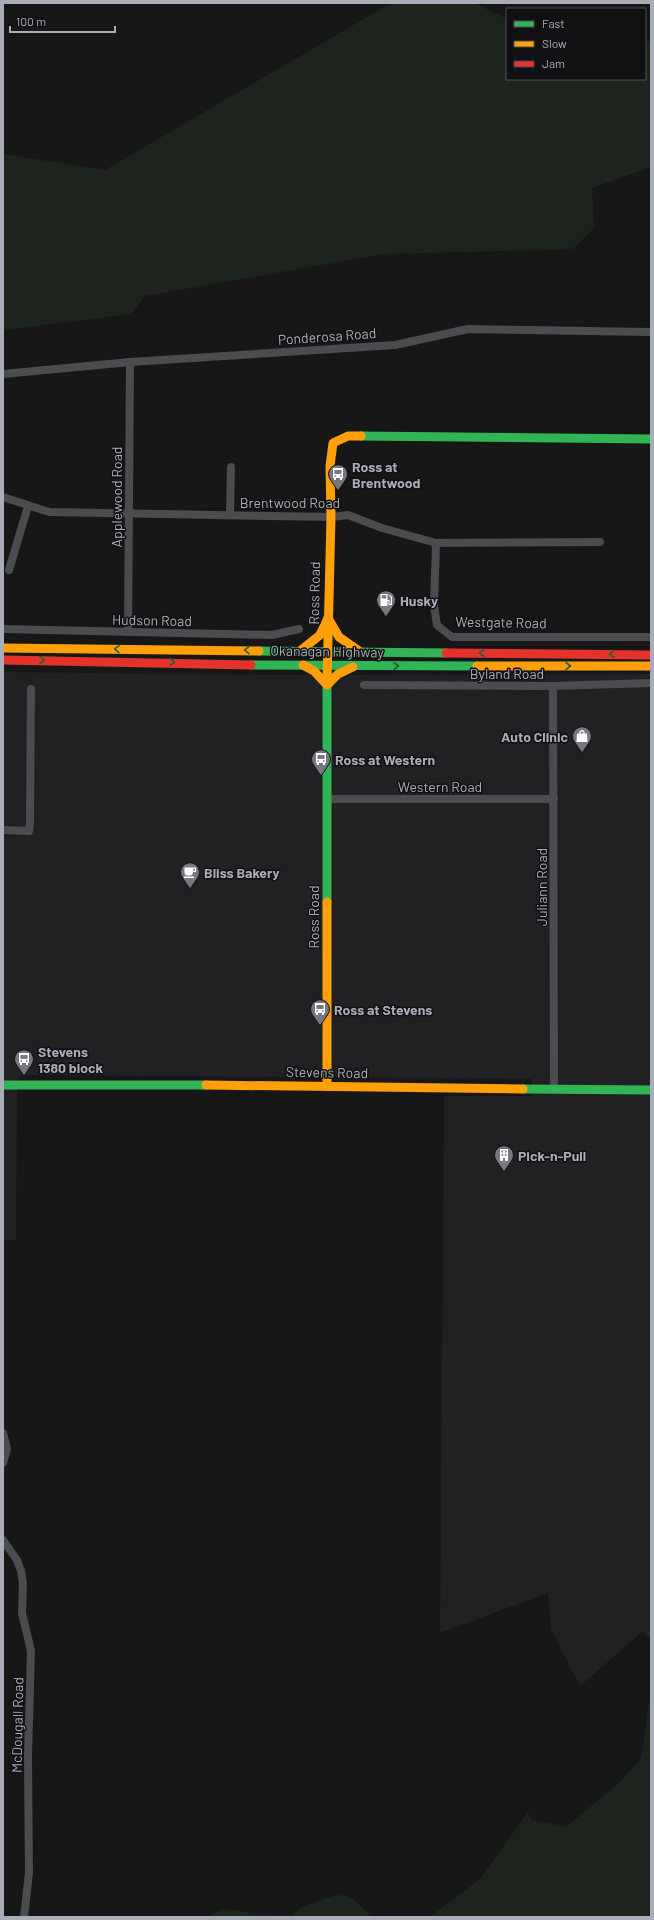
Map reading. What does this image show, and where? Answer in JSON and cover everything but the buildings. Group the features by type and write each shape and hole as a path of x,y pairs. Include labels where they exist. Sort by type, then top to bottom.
{"main road":[{"name":"Ross Road","path":"327,1086 327,651 331,517 330,466 334,443 348,436 651,439"},
{"path":"300,651 320,635 328,618"},
{"path":"328,618 339,637 359,651"},
{"name":"Okanagan Highway","path":"3,648 651,655"},
{"name":"Okanagan Highway","path":"3,660 327,666 651,666"},
{"path":"302,665 314,671 327,685 338,674 357,666"},
{"name":"Stevens Road","path":"3,1085 327,1086 651,1090"}],"street":[{"name":"Ponderosa Road","path":"3,374 130,362 395,345 468,329 651,332"},
{"name":"Applewood Road","path":"128,632 130,362"},
{"path":"230,467 230,515"},
{"name":"Brentwood Road","path":"3,497 49,512 331,517 348,515 382,528 436,543 600,542"},
{"path":"9,570 28,506"},
{"name":"Westgate Road","path":"436,543 434,606 437,625 452,637 651,637"},
{"name":"Hudson Road","path":"3,629 272,635 299,629"},
{"name":"Byland Road","path":"364,685 554,686 651,683"},
{"name":"Juliann Road","path":"554,686 554,1089"},
{"path":"3,830 29,831 32,689"},
{"name":"Western Road","path":"327,799 554,799"},
{"path":"3,1433 7,1449 3,1464"},
{"name":"McDougall Road","path":"3,1540 17,1560 21,1571 23,1583 22,1612 31,1652 28,1756 29,1874 24,1917"}],"shaded area":[{"path":"401,3 474,3 506,19 506,80 646,80 646,42 651,41 651,167 592,188 594,228 573,249 384,254 145,296 131,314 3,330 3,154 105,170 386,6"},
{"path":"3,672 278,675 651,674 651,1640 642,1632 580,1686 551,1629 548,1593 440,1633 444,1096 532,1096 532,1079 19,1075 17,1092 16,1240 3,1240"},
{"path":"651,1699 651,1917 430,1917 480,1879 528,1812 531,1820 566,1827 619,1783 641,1758 649,1703"},
{"path":"338,1894 352,1898 372,1917 208,1917 214,1913 225,1910 236,1910 264,1915 293,1915 300,1908"}],"traffic: fast":[{"path":"361,436 651,439"},
{"path":"259,651 446,653"},
{"path":"251,665 477,666"},
{"path":"327,681 327,902"},
{"path":"3,1085 206,1085"},
{"path":"523,1089 651,1090"}],"traffic: slow":[{"path":"327,681 331,517 330,466 333,443 348,436 361,436"},
{"path":"328,618 339,637 359,651"},
{"path":"300,651 320,635 328,618"},
{"path":"3,648 259,651"},
{"path":"303,665 314,671 327,685 338,674 353,667"},
{"path":"477,666 651,666"},
{"path":"327,902 327,1086"},
{"path":"206,1085 523,1089"}],"traffic: jam":[{"path":"446,653 651,655"},
{"path":"3,660 251,665"}],"place":[{"name":"Ross at Brentwood","path":"338,491"},
{"name":"Husky","path":"386,617"},
{"name":"Auto Clinic","path":"582,753"},
{"name":"Ross at Western","path":"321,776"},
{"name":"Bliss Bakery","path":"190,889"},
{"name":"Ross at Stevens","path":"320,1026"},
{"name":"Stevens 1380 block","path":"24,1076"},
{"name":"Pick-n-Pull","path":"504,1172"}]}
